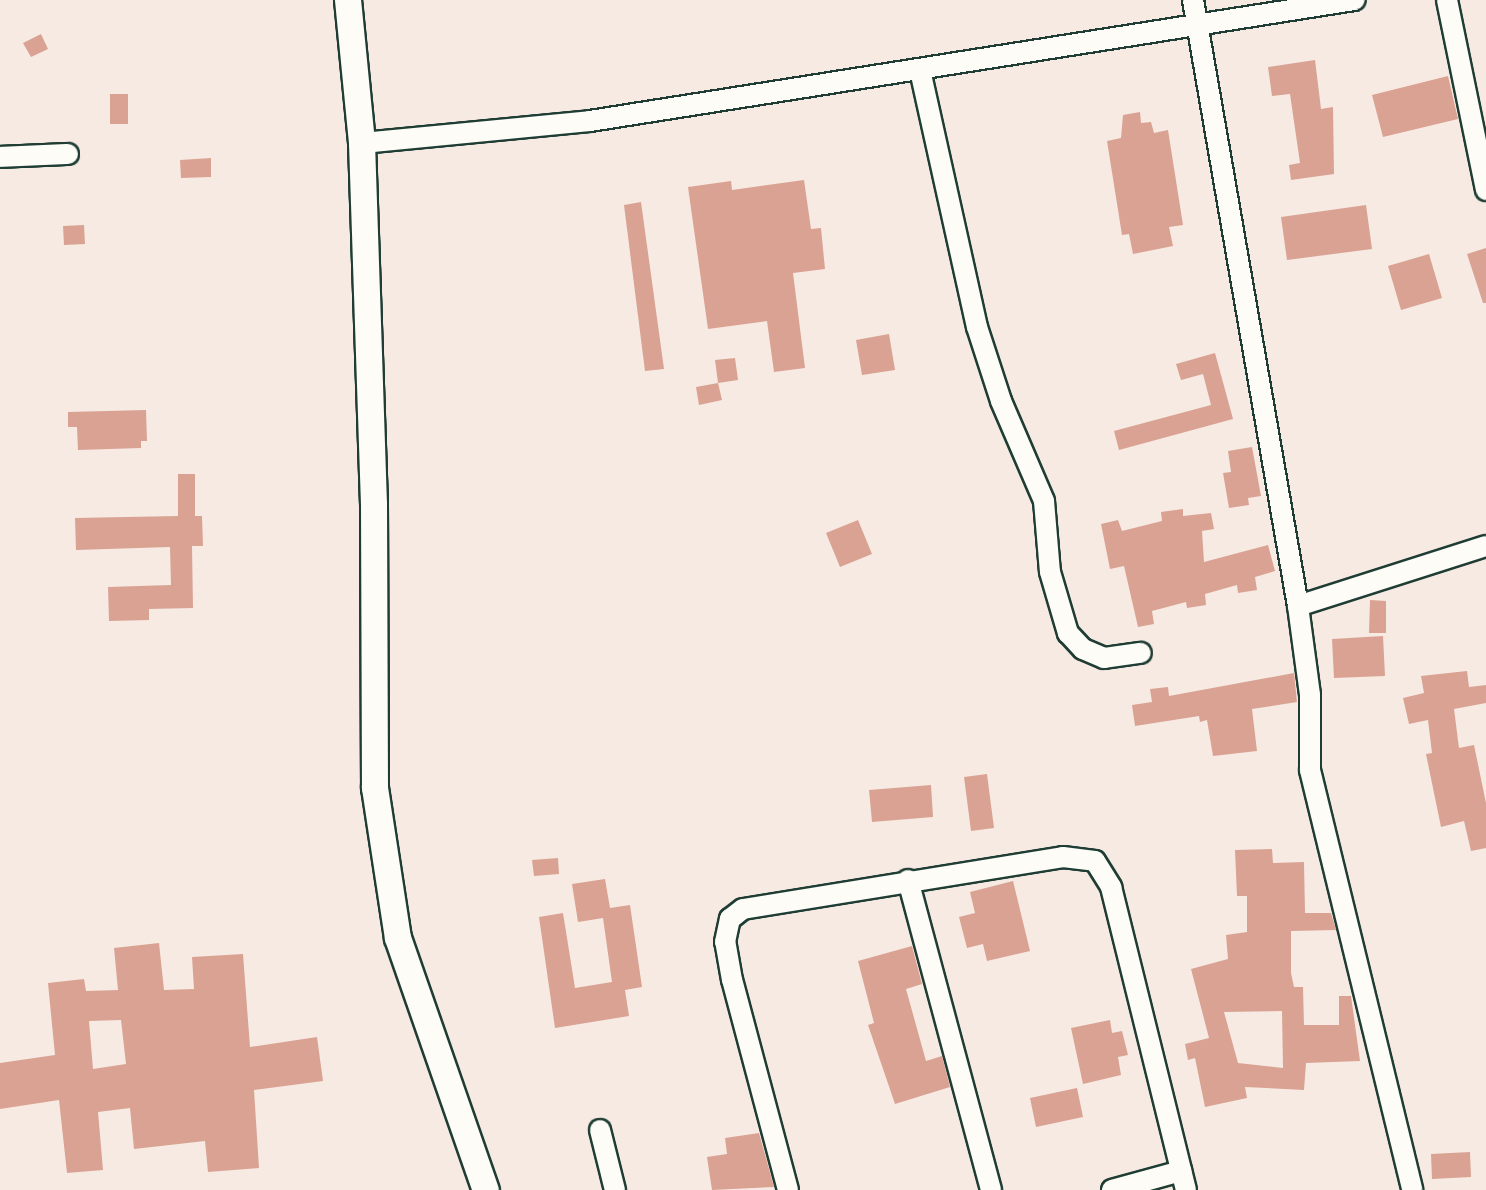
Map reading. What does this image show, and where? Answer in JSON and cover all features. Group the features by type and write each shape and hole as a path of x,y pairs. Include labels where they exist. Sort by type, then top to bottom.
{"main road":[{"path":"348,0 362,143 374,504 372,724 377,804 398,938 486,1190"}],"street":[{"path":"1193,0 1298,606 1310,695 1310,770 1412,1190"},
{"path":"362,143 590,121 1354,0"},
{"path":"1447,0 1486,190"},
{"path":"920,70 977,327 1006,416 1044,501 1050,572 1068,633 1083,649 1104,658 1141,653"},
{"path":"0,157 68,154"},
{"path":"1298,606 1486,546"},
{"path":"788,1190 732,980 725,942 730,919 743,909 1063,857 1095,861 1111,887 1183,1180 1112,1190"},
{"path":"908,880 991,1190"},
{"path":"600,1130 615,1190"}],"building":[{"path":"41,34 48,49 31,57 23,43"},
{"path":"1315,60 1321,109 1333,107 1334,174 1291,180 1289,165 1300,163 1290,94 1272,96 1268,67"},
{"path":"1448,76 1458,119 1383,137 1372,95"},
{"path":"110,94 128,94 128,124 110,124"},
{"path":"1140,112 1141,123 1151,122 1154,133 1168,130 1183,225 1169,227 1173,246 1133,254 1129,234 1122,235 1107,141 1121,138 1123,115"},
{"path":"211,158 211,177 181,178 180,160"},
{"path":"804,180 811,229 821,228 825,269 793,273 805,368 774,372 767,321 708,329 688,187 731,181 732,190"},
{"path":"641,202 664,369 645,371 624,205"},
{"path":"1366,205 1372,249 1287,260 1281,217"},
{"path":"84,225 85,244 64,245 63,226"},
{"path":"1486,248 1486,303 1483,303 1467,254"},
{"path":"1429,254 1442,298 1401,310 1388,266"},
{"path":"889,334 895,370 862,375 856,340"},
{"path":"1215,353 1233,419 1119,450 1114,431 1211,405 1203,374 1181,380 1176,364"},
{"path":"735,358 738,380 718,383 715,360"},
{"path":"718,383 722,400 699,405 696,387"},
{"path":"146,410 147,441 141,441 141,448 78,450 77,427 68,427 68,412"},
{"path":"1252,447 1261,496 1248,498 1249,505 1229,508 1223,473 1231,472 1228,451"},
{"path":"178,474 195,474 195,516 202,516 203,546 192,546 193,608 149,609 149,620 109,621 108,587 171,585 170,547 76,550 75,518 178,516"},
{"path":"1183,509 1183,516 1211,513 1214,529 1202,531 1204,562 1268,545 1275,571 1255,577 1257,590 1238,593 1237,585 1205,594 1206,605 1187,608 1186,602 1152,611 1154,624 1138,627 1124,566 1110,569 1101,524 1118,520 1122,531 1162,521 1161,512"},
{"path":"858,520 872,554 840,567 826,533"},
{"path":"1370,600 1386,601 1386,633 1369,633"},
{"path":"1383,636 1385,676 1334,678 1332,639"},
{"path":"1467,671 1469,687 1486,685 1486,703 1454,709 1459,748 1474,745 1486,803 1486,848 1471,851 1464,821 1441,827 1426,754 1432,753 1428,720 1409,724 1403,698 1424,693 1421,676"},
{"path":"1294,673 1297,702 1252,709 1257,751 1213,756 1207,720 1200,722 1199,716 1135,726 1132,705 1152,702 1150,689 1168,687 1169,696"},
{"path":"987,774 994,828 971,831 964,777"},
{"path":"931,785 933,817 872,822 869,790"},
{"path":"1272,849 1273,863 1304,862 1305,913 1331,913 1336,930 1291,931 1291,973 1294,987 1303,987 1304,1025 1339,1025 1339,996 1351,996 1360,1061 1306,1063 1304,1090 1245,1087 1247,1098 1205,1107 1195,1058 1188,1060 1185,1044 1209,1038 1191,969 1228,959 1226,935 1247,932 1247,896 1237,896 1235,850","holes":["1282,1011 1283,1068 1238,1063 1224,1012"]},
{"path":"558,858 559,874 534,876 532,860"},
{"path":"605,879 610,908 630,905 642,987 625,990 629,1016 555,1028 539,917 563,913 575,988 612,982 603,918 578,922 572,884"},
{"path":"1013,881 1030,951 987,961 983,944 967,948 959,917 975,913 970,892"},
{"path":"159,943 164,990 194,989 192,957 243,954 250,1047 317,1037 323,1081 254,1090 259,1168 208,1172 205,1141 134,1149 130,1108 98,1112 103,1170 67,1173 59,1100 0,1109 0,1063 55,1055 48,983 84,979 86,991 118,990 114,948","holes":["121,1020 126,1064 93,1069 89,1021"]},
{"path":"912,946 922,984 906,989 926,1061 942,1056 950,1087 895,1104 868,1025 874,1023 858,961"},
{"path":"1110,1020 1112,1033 1122,1031 1128,1055 1118,1057 1121,1075 1083,1084 1071,1028"},
{"path":"1077,1088 1083,1117 1036,1127 1030,1098"},
{"path":"759,1133 774,1187 712,1190 707,1157 727,1154 725,1138"},
{"path":"1470,1152 1471,1177 1432,1179 1431,1154"}]}
